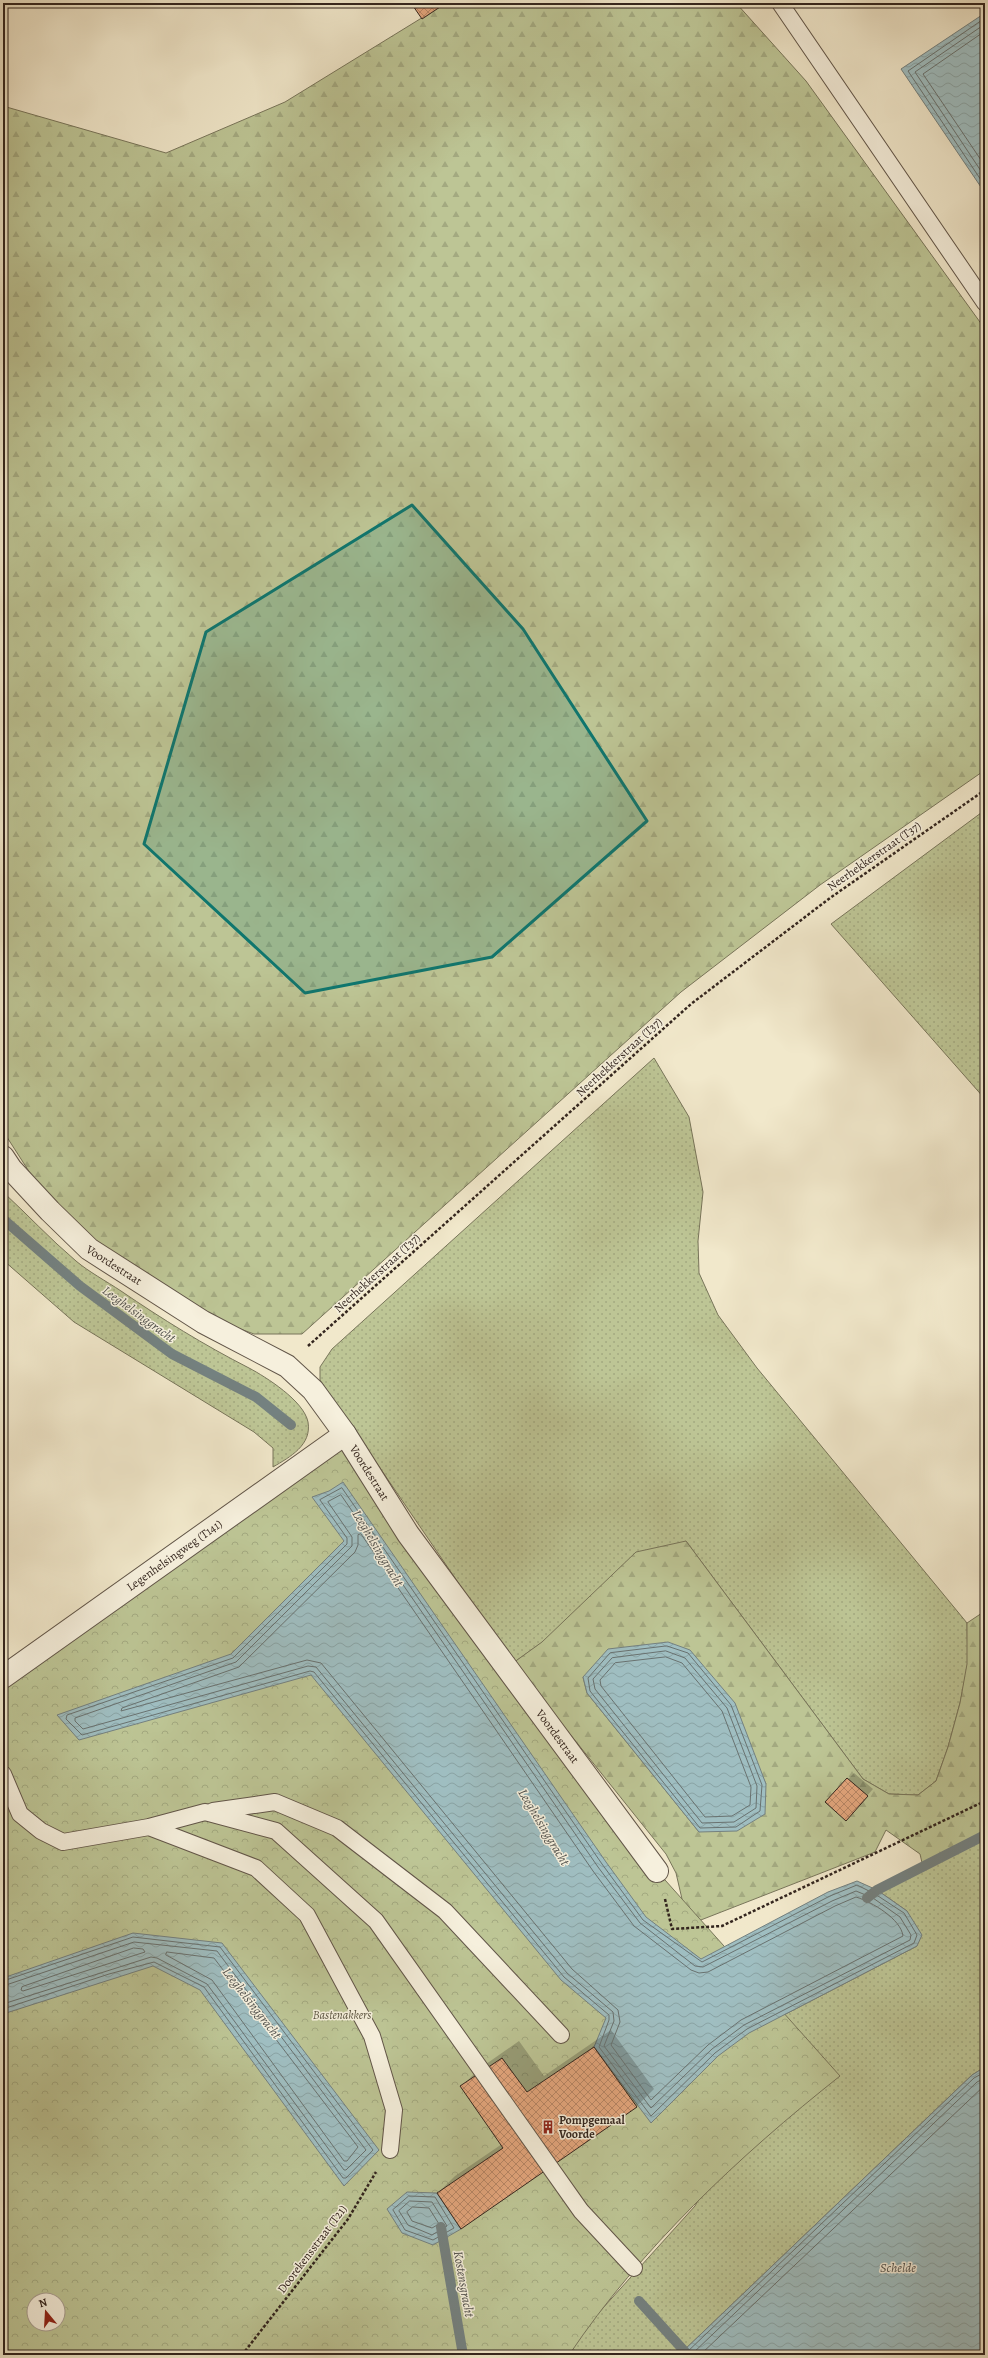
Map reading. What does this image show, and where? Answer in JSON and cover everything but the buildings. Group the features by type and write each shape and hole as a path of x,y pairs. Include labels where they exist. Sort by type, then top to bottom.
{"street":[{"name":"Voordestraat","path":"3,1157 11,1169 89,1250 203,1322 287,1366 313,1390 345,1434 408,1534 657,1871"},
{"name":"Legenhelsingweg (T141)","path":"3,1677 345,1434"}],"lane":[{"path":"780,3 985,303"},
{"path":"3,1774 20,1814 41,1831 63,1842 149,1827 205,1812 275,1802 337,1828 445,1911 562,2034"},
{"path":"205,1812 276,1831 376,1921 581,2211 634,2268"},
{"path":"149,1827 256,1868 307,1915 372,2036 394,2110 390,2150"}],"path":[{"name":"Neerhekkerstraat (T37)","path":"287,1366 691,1004 830,898 985,790"},
{"path":"657,1871 672,1929 722,1926 985,1801"},
{"name":"Doorekensstraat (T21)","path":"242,2355 348,2219 390,2150"}],"highlighted area":[{"path":"412,505 523,629 647,821 492,957 305,993 144,844 206,632"}],"green space":[{"path":"446,3 736,3 806,81 985,329 985,770 820,885 681,992 302,1334 254,1334 211,1318 97,1241 39,1187 3,1131 3,106 166,153 285,102"},
{"path":"985,810 985,1099 831,924"},
{"path":"654,1058 689,1117 703,1192 698,1241 699,1273 718,1315 757,1368 967,1623 968,1664 960,1703 948,1747 936,1781 918,1795 889,1794 863,1779 686,1541 513,1663 320,1380 320,1367 332,1349"},
{"path":"3,1192 57,1244 86,1269 152,1312 265,1377 283,1390 299,1406 305,1414 308,1422 307,1437 303,1444 293,1454 273,1467 273,1448 254,1432 74,1322 3,1260"},
{"name":"Bastenakkers","path":"345,1434 657,1871 840,2076 765,2138 694,2205 628,2278 597,2316 569,2355 3,2355 3,1677"},
{"path":"686,1541 863,1779 889,1794 918,1795 936,1781 948,1747 960,1703 967,1664 967,1623 985,1611 985,1835 923,1867 920,1854 886,1830 875,1852 688,1925 676,1873 666,1854 513,1663 542,1642 636,1552","holes":["583,1677 757,1765 766,1784 699,1832 587,1693"]},
{"path":"985,1835 985,2067 972,2075 679,2355 556,2355 566,2342 593,2319 695,2206 722,2156 749,2033 917,1946 907,1911 877,1890"}],"water":[{"path":"985,13 985,193 901,69"},
{"path":"343,1482 606,1862 646,1917 701,1959 828,1892 857,1881 877,1890 907,1911 922,1935 917,1946 749,2033 718,2056 651,2123 594,2047 606,2018 561,1980 311,1675 79,1740 57,1715 231,1654 344,1541 312,1497 329,1491"},
{"path":"668,1642 690,1650 735,1703 766,1784 765,1814 737,1831 699,1832 587,1693 583,1677 608,1649"},
{"path":"133,1933 222,1943 379,2150 344,2186 200,1990 153,1966 3,2014 3,1978"},
{"name":"Schelde","path":"985,2067 985,2355 679,2355 972,2075"},
{"path":"407,2192 437,2193 461,2229 433,2245 402,2233 387,2209"}],"waterway":[{"name":"Leeghelsinggracht","path":"3,1219 80,1286 172,1354 256,1397 291,1425"},
{"path":"867,1898 877,1890 985,1835"},
{"name":"Kostensgracht","path":"441,2227 463,2355"},
{"path":"639,2301 688,2355"}],"place":[{"name":"Pompgemaal Voorde","path":"548,2127"}]}
